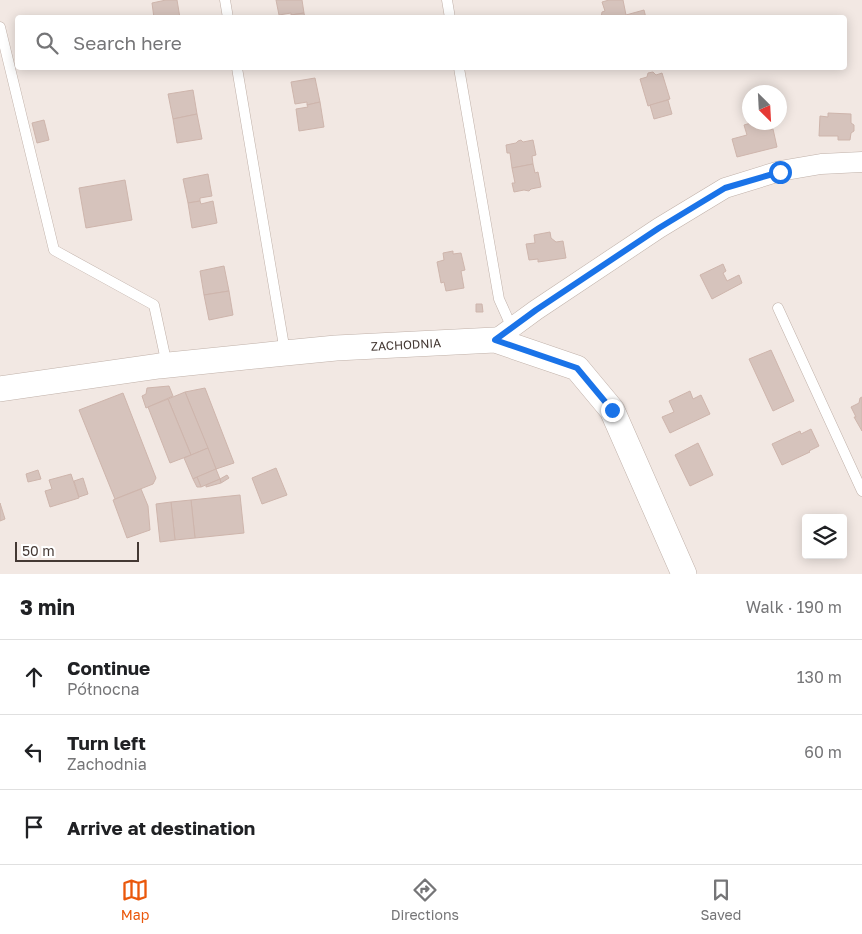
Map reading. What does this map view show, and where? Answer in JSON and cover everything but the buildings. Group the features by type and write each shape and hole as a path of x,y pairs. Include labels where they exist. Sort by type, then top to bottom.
{"street":[{"path":"504,334 536,310 659,228 725,188 780,172 821,164 862,162"},
{"name":"ZACHODNIA","path":"0,389 167,365 504,334 577,368 612,410 684,574"}],"lane":[{"path":"225,0 228,15"},
{"path":"447,0 450,15"},
{"path":"0,27 54,250 154,305 167,365"},
{"path":"237,70 285,353"},
{"path":"459,70 504,334"},
{"path":"778,308 862,491"}],"route":[{"path":"612,410 577,368 495,340 536,310 617,258 659,228 725,188 780,172"}]}
